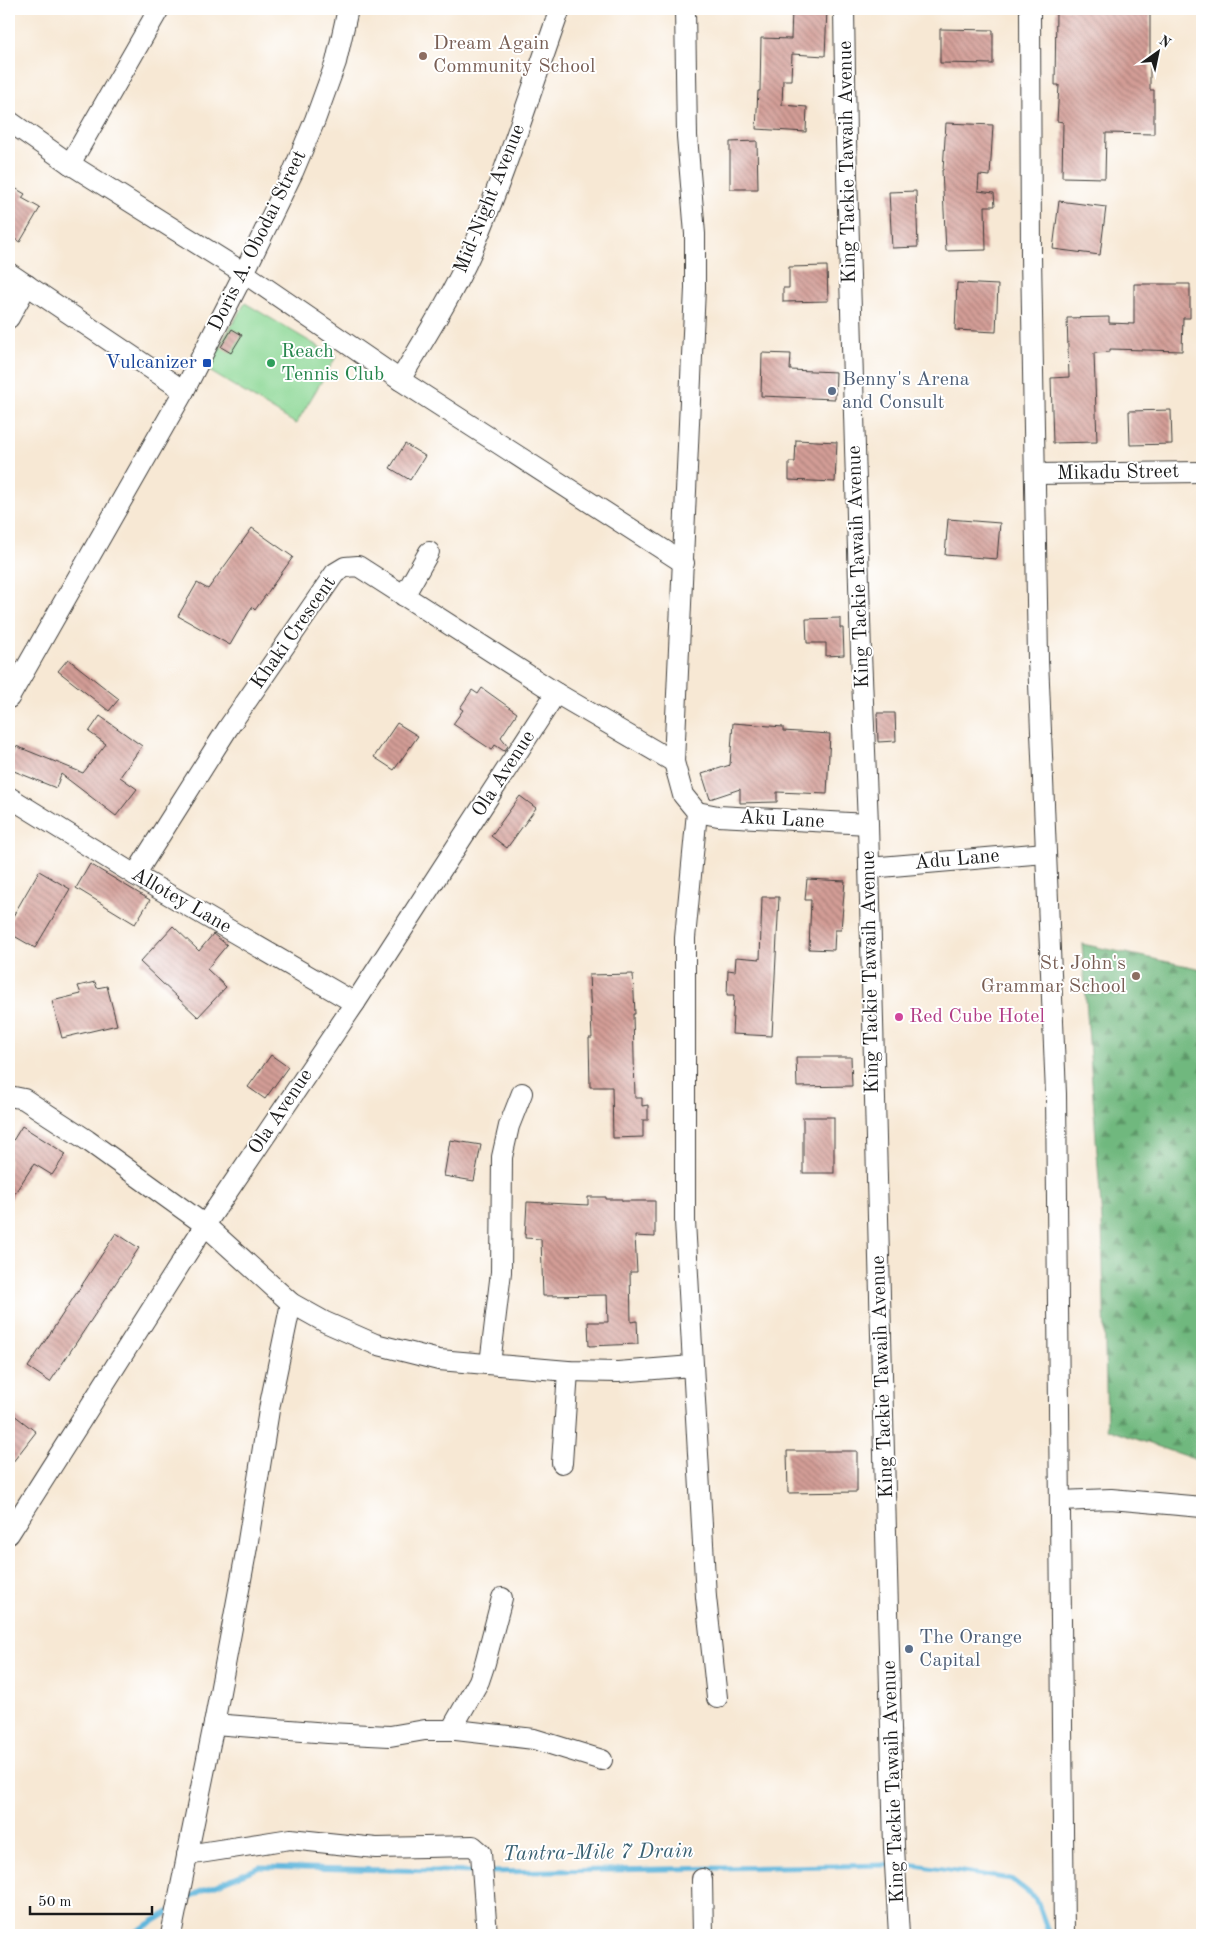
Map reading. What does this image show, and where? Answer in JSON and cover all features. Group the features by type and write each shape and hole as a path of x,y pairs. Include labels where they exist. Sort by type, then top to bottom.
{"street":[{"path":"70,164 159,9"},
{"name":"Doris A. Obodai Street","path":"9,698 184,391 244,273 293,172 315,120 336,62 348,9"},
{"name":"Mid-Night Avenue","path":"400,380 453,289 471,252 497,191 560,9"},
{"path":"685,9 687,136 695,243 684,563 674,762 683,795 697,812 685,938 685,1221 706,1597 717,1698"},
{"name":"King Tackie Tawaih Avenue","path":"844,9 861,653 868,824 894,1846 899,1935"},
{"path":"1030,9 1035,474 1045,852 1056,1094 1064,1932"},
{"path":"9,121 70,164 244,273 400,380 684,563"},
{"path":"9,273 184,391"},
{"path":"9,318 27,285"},
{"name":"Mikadu Street","path":"1035,474 1202,472"},
{"path":"404,596 429,552"},
{"name":"Khaki Crescent","path":"136,875 228,728 335,573 345,567 358,566 556,693 674,762"},
{"name":"Ola Avenue","path":"9,1534 205,1225 355,1003 556,693"},
{"name":"Allotey Lane","path":"9,797 136,875 355,1003"},
{"name":"Aku Lane","path":"697,812 718,816 868,824"},
{"name":"Adu Lane","path":"869,868 1045,852"},
{"path":"490,1364 501,1272 502,1157 509,1126 522,1093"},
{"path":"9,1096 24,1099 86,1140 205,1225 291,1303 324,1322 376,1344 439,1360 568,1371 618,1372 692,1366"},
{"path":"173,1926 214,1724 247,1547 270,1404 291,1303"},
{"path":"562,1463 568,1371"},
{"path":"1060,1501 1111,1499 1202,1507"},
{"path":"451,1730 482,1672 502,1598"},
{"path":"214,1724 390,1736 425,1730 451,1730 534,1738 602,1760"},
{"path":"187,1855 290,1839 376,1848 473,1846 481,1853 487,1935"},
{"path":"702,1879 703,1935"}],"green space":[{"name":"Reach Tennis Club","path":"245,303 336,357 296,424 206,369"},
{"path":"1082,944 1202,969 1202,1460 1194,1459 1107,1429 1102,1222"}],"building":[{"path":"792,9 827,9 825,56 792,54 791,80 783,80 782,105 807,107 806,132 756,129 758,91 760,91 761,38 791,39"},
{"path":"1056,9 1150,10 1150,90 1154,90 1154,134 1106,133 1105,178 1062,177 1063,122 1057,121 1059,85 1055,85"},
{"path":"940,29 993,30 993,64 940,63"},
{"path":"946,123 993,125 990,176 979,175 978,191 994,193 995,206 985,206 986,250 946,251 942,170"},
{"path":"757,141 758,189 730,189 730,142"},
{"path":"13,187 25,194 22,198 40,208 20,242 9,236 9,190"},
{"path":"916,191 918,247 892,248 889,192"},
{"path":"1059,201 1106,207 1100,255 1053,249"},
{"path":"827,266 828,301 783,302 783,288 789,288 789,267"},
{"path":"957,283 998,285 996,332 955,330"},
{"path":"1134,284 1190,284 1190,318 1183,318 1182,351 1110,349 1110,352 1094,353 1097,442 1053,443 1051,378 1069,377 1067,318 1109,317 1109,323 1134,324"},
{"path":"232,329 242,335 231,353 221,347"},
{"path":"762,353 791,354 790,370 836,372 835,399 761,396"},
{"path":"1171,410 1172,444 1130,445 1129,411"},
{"path":"796,440 837,442 835,482 789,480 789,462 795,462"},
{"path":"405,444 425,456 410,480 390,468"},
{"path":"948,519 1000,523 997,559 945,555"},
{"path":"252,528 293,557 255,610 252,607 230,645 178,616 197,583 208,589"},
{"path":"840,618 840,628 843,628 844,655 826,656 826,643 807,643 806,619"},
{"path":"68,659 119,699 109,711 58,671"},
{"path":"482,688 517,713 501,737 508,746 504,751 495,745 492,750 453,724 463,710 460,708 472,690 478,694"},
{"path":"877,713 895,713 896,741 878,742"},
{"path":"100,716 142,746 120,777 137,789 116,816 61,774 56,788 9,769 16,746 83,773 106,744 89,732"},
{"path":"397,723 418,736 394,770 374,757"},
{"path":"733,723 783,727 783,731 830,734 827,794 777,792 777,802 740,803 740,789 710,799 702,774 730,765"},
{"path":"520,796 536,808 507,848 491,836"},
{"path":"90,864 150,900 135,924 76,888"},
{"path":"39,871 70,889 35,948 9,933 9,923"},
{"path":"807,879 845,881 841,930 835,930 834,950 809,949 811,900 805,900"},
{"path":"762,897 779,897 772,1036 732,1034 734,995 727,995 728,970 735,971 736,957 760,959"},
{"path":"173,926 199,951 213,934 227,945 207,969 226,987 198,1017 140,962"},
{"path":"633,974 635,1098 642,1098 642,1106 648,1105 648,1120 643,1120 643,1137 613,1138 612,1087 590,1087 589,1038 592,1038 589,975"},
{"path":"95,982 97,988 107,986 117,1025 62,1038 52,1001 81,994 78,986"},
{"path":"271,1055 288,1067 265,1099 248,1087"},
{"path":"796,1057 851,1057 852,1086 797,1087"},
{"path":"803,1117 834,1117 834,1173 803,1173"},
{"path":"22,1126 66,1154 52,1175 34,1164 9,1202 9,1147"},
{"path":"450,1140 481,1145 474,1181 444,1176"},
{"path":"588,1197 606,1197 606,1199 622,1199 622,1201 655,1201 655,1237 635,1236 637,1272 630,1272 631,1322 637,1321 638,1344 589,1346 588,1322 608,1322 607,1295 543,1296 541,1239 525,1238 527,1202 588,1205"},
{"path":"116,1233 139,1248 50,1382 28,1367"},
{"path":"9,1411 36,1432 9,1467"},
{"path":"787,1451 857,1451 857,1492 788,1493"}],"waterway":[{"name":"Tantra-Mile 7 Drain","path":"487,1872 891,1865"},
{"name":"Tantra-Mile 7 Drain","path":"899,1865 915,1865 1011,1879 1036,1898 1049,1934 1052,1935"},
{"name":"Tantra-Mile 7 Drain","path":"184,1901 199,1892 260,1867 478,1872"},
{"name":"Tantra-Mile 7 Drain","path":"131,1935 169,1912"}],"place":[{"name":"Dream Again Community School","path":"423,56"},
{"name":"Vulcanizer","path":"207,363"},
{"name":"Reach Tennis Club","path":"271,363"},
{"name":"Benny's Arena and Consult","path":"832,391"},
{"name":"St. John's Grammar School","path":"1136,976"},
{"name":"Red Cube Hotel","path":"899,1017"},
{"name":"The Orange Capital","path":"909,1649"}]}
